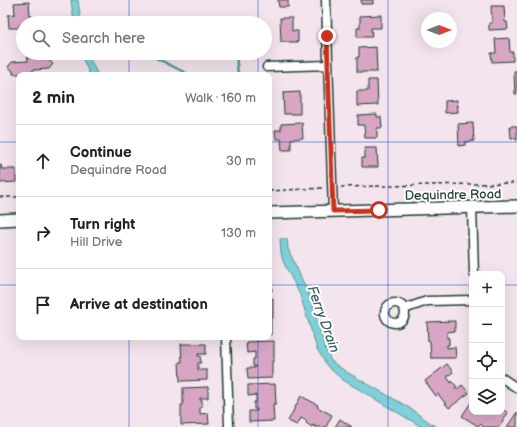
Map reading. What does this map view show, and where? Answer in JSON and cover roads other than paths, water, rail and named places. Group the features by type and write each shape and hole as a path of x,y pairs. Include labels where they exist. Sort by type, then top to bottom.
{"main road":[{"name":"Dequindre Road","path":"272,213 517,206"},
{"path":"0,220 16,219"}],"street":[{"path":"326,0 333,211"},
{"path":"267,67 328,65"},
{"path":"472,207 474,271"},
{"path":"404,309 427,301 469,300"},
{"path":"226,340 229,427"},
{"path":"504,379 517,388"}],"water":[{"path":"71,0 78,0 80,16 73,16"},
{"path":"83,60 90,60 96,72 89,72"},
{"name":"Ferry Drain","path":"280,239 287,239 288,249 311,299 324,345 331,361 345,371 408,407 436,427 422,427 343,380 328,367 317,349 300,295 283,261"}],"waterway":[{"path":"160,60 184,72"},
{"path":"237,60 238,72"}]}
